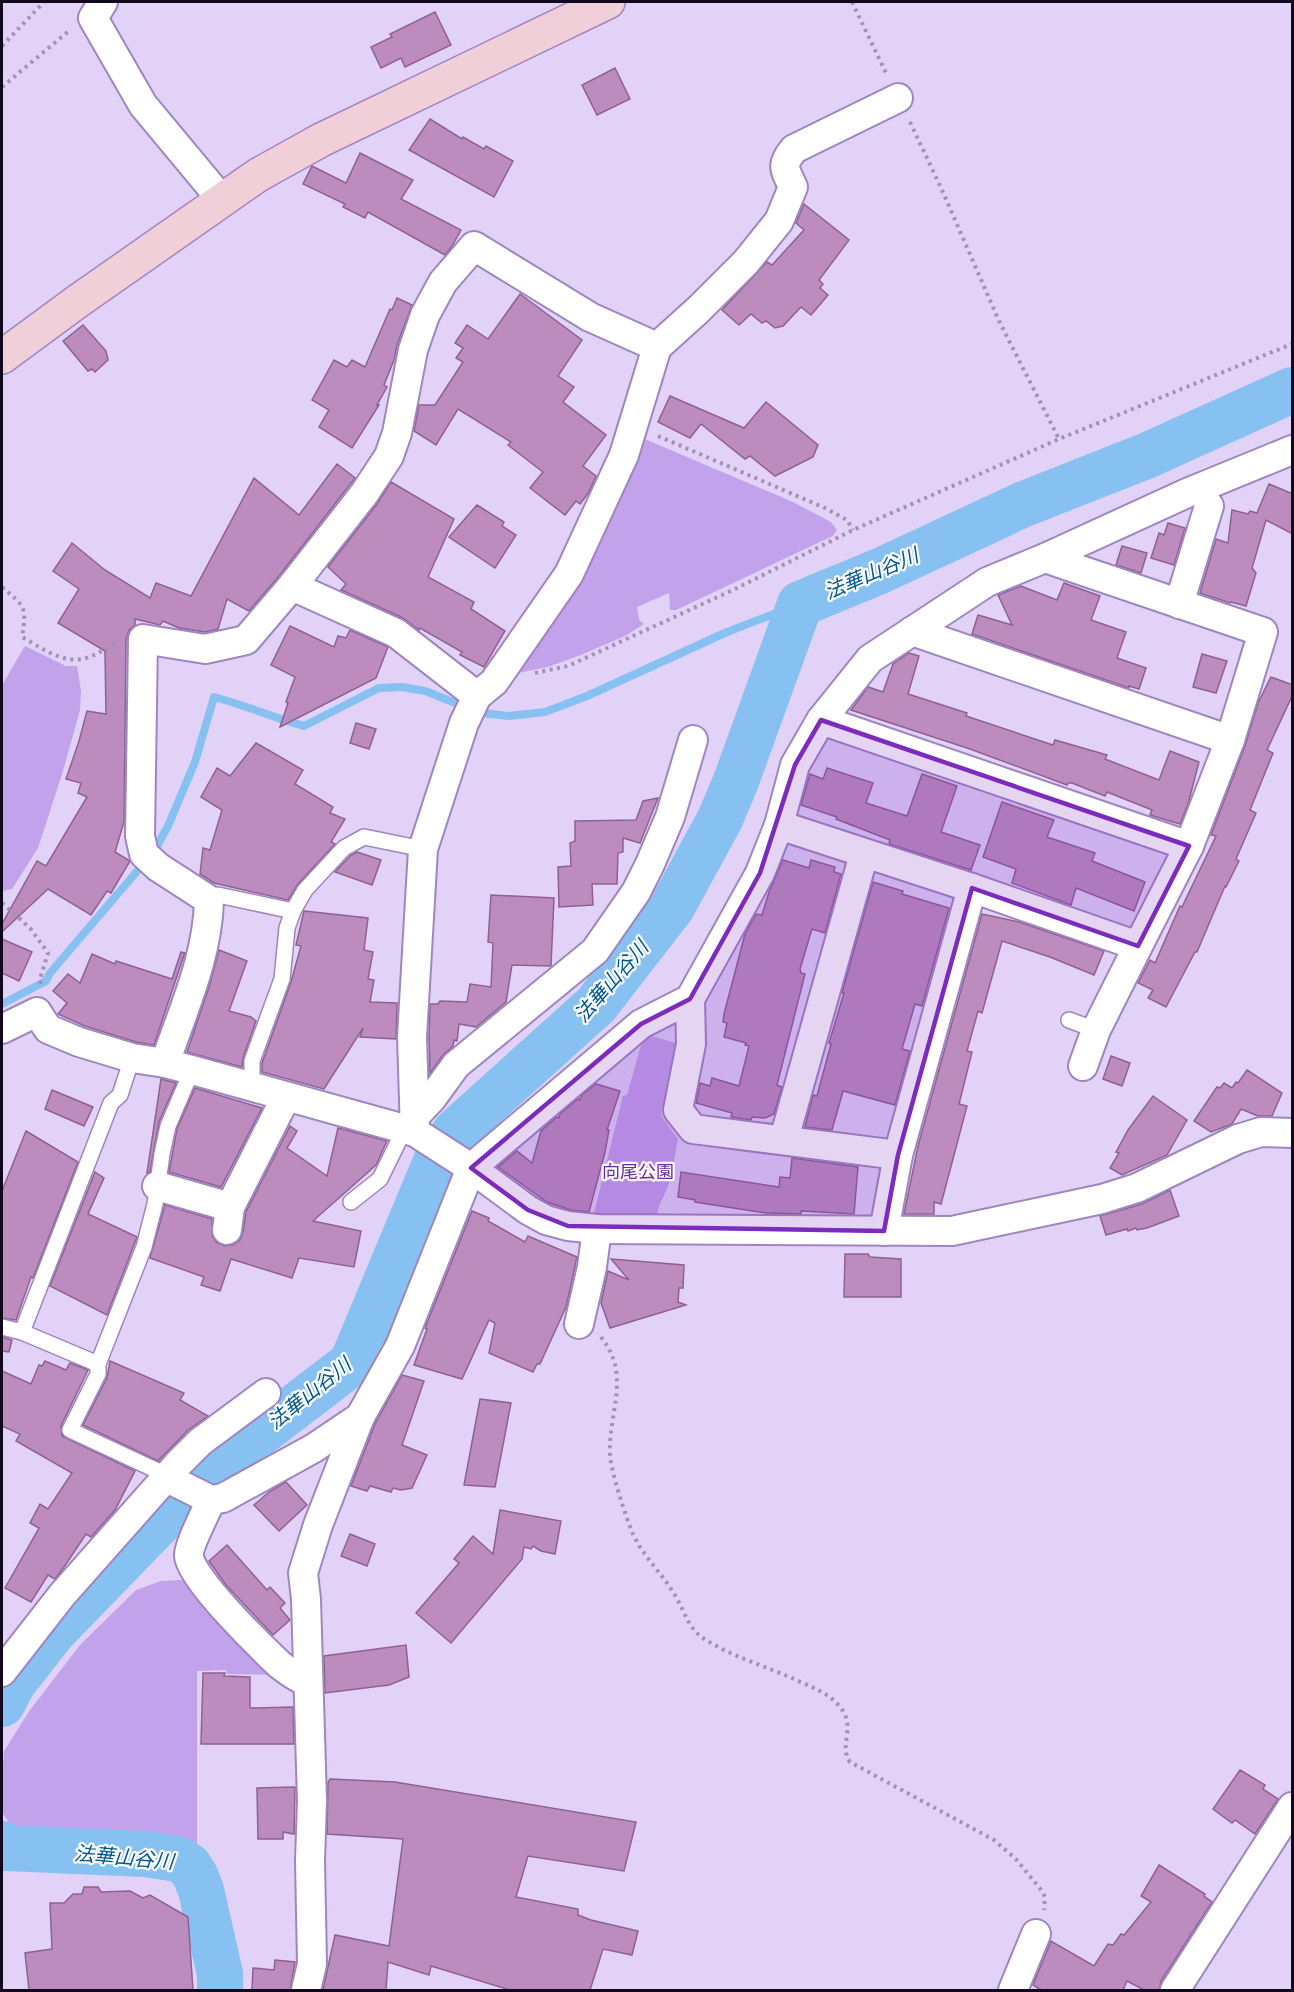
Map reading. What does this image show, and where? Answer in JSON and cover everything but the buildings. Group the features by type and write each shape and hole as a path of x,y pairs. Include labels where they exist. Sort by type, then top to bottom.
{"street":[{"path":"2,357 258,175 321,140 608,2"},
{"path":"98,10 142,105 222,201"},
{"path":"411,1126 412,1027 423,849 464,723 485,689 568,574 624,455 657,347 746,262 779,221 793,187 784,165 785,159 794,149 898,99"},
{"path":"165,1063 209,926 209,900 158,867 144,854 140,837 142,639 205,649 246,640 292,586 364,494 389,456 397,433 413,350 425,315 443,282 474,246 590,317 657,347"},
{"path":"898,1155 784,1139 693,1130 678,1110 691,1044 690,999 760,873 778,825 795,765 821,720 870,659 987,582 1187,493 1293,450"},
{"path":"1179,604 1209,506"},
{"path":"1045,558 1263,632 1230,740 1189,846 1096,1030 1083,1066"},
{"path":"292,586 396,633 485,689"},
{"path":"912,631 1230,740"},
{"path":"821,720 1189,846"},
{"path":"411,1126 456,1065 595,951 636,892 650,864 670,817 693,740"},
{"path":"778,825 972,888 1138,946"},
{"path":"784,1139 864,854"},
{"path":"884,1232 898,1155 972,888"},
{"path":"306,1990 312,1964 310,1861 312,1801 306,1599 303,1573 318,1525 360,1417 400,1346 471,1168 641,1023 690,999"},
{"path":"2,1029 37,1012 48,1029 79,1042 132,1058 192,1070 286,1097 411,1126 528,1210 546,1220 568,1226 597,1229 952,1231 1102,1199 1137,1188 1238,1139 1261,1132 1293,1133"},
{"path":"157,1186 229,1219 286,1097"},
{"path":"580,1321 592,1267 597,1229"},
{"path":"2,1672 62,1595 200,1442 266,1393"},
{"path":"167,1478 211,1500 236,1492 314,1448 360,1417"},
{"path":"211,1500 191,1547 189,1555 192,1568 281,1666 296,1677 308,1682"},
{"path":"1175,1990 1293,1807"},
{"path":"1013,1990 1036,1934"}],"lane":[{"path":"252,1087 252,1061 282,979 287,928 293,911 305,890 344,848 364,837 423,849"},
{"path":"209,900 218,895 293,911"},
{"path":"1069,1020 1096,1030"},
{"path":"22,1332 111,1103 120,1095 132,1058"},
{"path":"167,1478 160,1472 70,1430 98,1374 98,1364 144,1247 155,1204 168,1125 192,1070"},
{"path":"351,1202 380,1179 411,1126"},
{"path":"2,1327 22,1332 98,1364"}],"path":[{"path":"2,46 45,2"},
{"path":"852,2 942,190 999,321 1059,439"},
{"path":"2,87 82,19 98,10"},
{"path":"485,689 568,666 735,589 853,530 1059,439 1293,344"},
{"path":"633,424 825,508 847,520 853,530"},
{"path":"2,587 22,605 25,614 22,637 51,654 82,659 122,638 133,636 142,639"},
{"path":"2,903 30,928 48,953 40,979"},
{"path":"580,1321 602,1338 616,1363 617,1385 610,1458 632,1532 644,1555 661,1574 677,1598 694,1631 726,1650 826,1693 846,1714 849,1724 845,1750 850,1762 994,1840 1015,1858 1045,1897 1045,1907 1036,1934"}],"highlighted area":[{"path":"821,720 1189,846 1138,946 972,888 898,1155 884,1231 568,1226 528,1210 471,1168 641,1024 690,999 760,873 795,765"}],"green space":[{"path":"633,434 793,502 831,522 837,530 833,536 676,610 670,610 669,593 637,607 639,620 644,624 625,636 548,667 518,673 516,672"},
{"path":"25,646 66,666 77,666 81,691 80,710 38,848 12,889 3,891 2,685"},
{"name":"向尾公園","path":"644,1034 680,1044 661,1112 662,1117 678,1139 669,1183 657,1219 593,1217 623,1096 627,1095"},
{"path":"181,1580 196,1583 284,1675 227,1674 226,1670 197,1671 197,1850 58,1840 38,1837 16,1829 2,1813 4,1751 30,1710 80,1645 136,1590 161,1581"}],"waterway":[{"name":"法華山谷川","path":"2,1704 13,1683 53,1632 195,1483 352,1363 437,1159 455,1132 596,1005 672,907 720,819 800,604 880,571 1024,504 1146,456 1292,390"},
{"path":"153,853 168,826 195,762 214,697 304,726 379,688 402,687 425,691 481,713 509,716 545,712 587,696 727,632 800,604"},
{"path":"2,1004 46,981 50,973 145,862"},
{"name":"法華山谷川","path":"2,1844 7,1848 145,1854 178,1859 189,1866 201,1890 220,1974 220,1990"}]}
